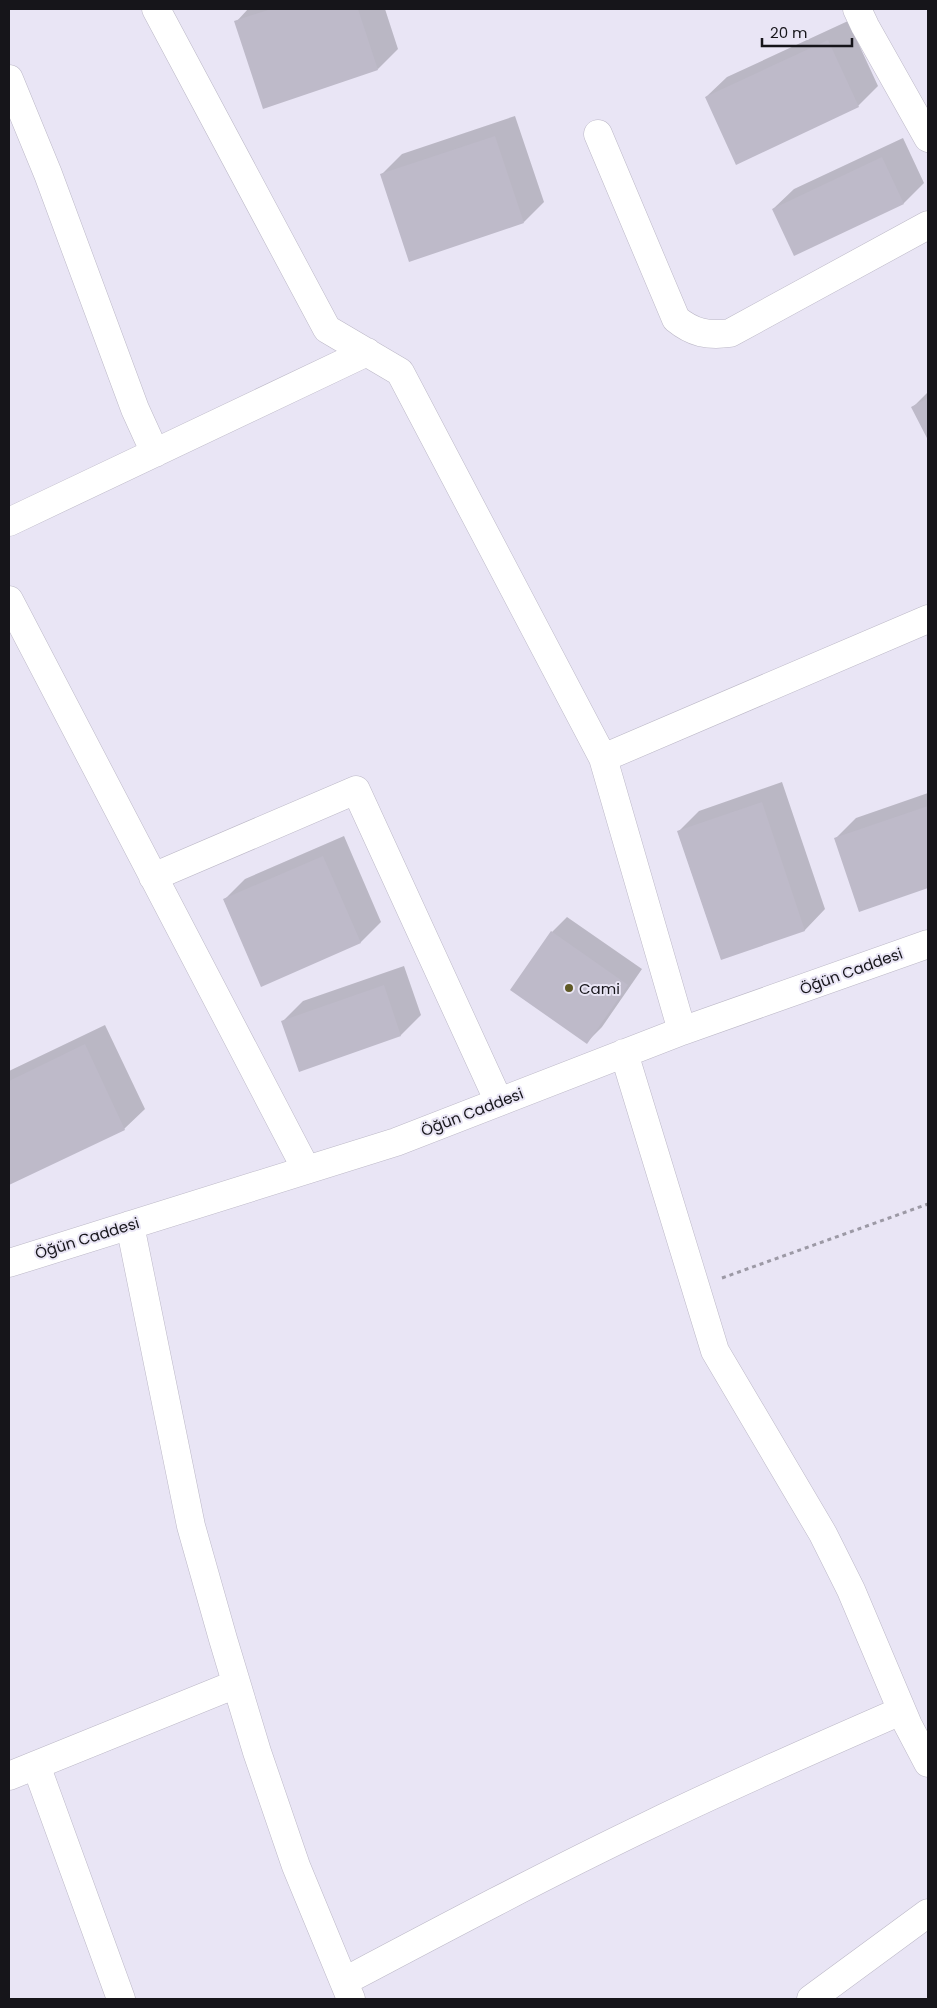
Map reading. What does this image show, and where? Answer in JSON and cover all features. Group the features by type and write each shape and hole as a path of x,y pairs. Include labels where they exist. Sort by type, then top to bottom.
{"street":[{"path":"156,9 327,329 400,372 603,758 682,1031"},
{"path":"858,9 865,26 928,138"},
{"path":"9,78 48,174 135,408 155,453"},
{"path":"598,134 676,319 693,331 703,334 730,332 928,226"},
{"path":"9,522 366,352"},
{"path":"9,600 306,1170"},
{"path":"603,758 928,619"},
{"path":"153,877 356,790 499,1102"},
{"name":"Öğün Caddesi","path":"9,1263 396,1142 682,1031 928,944"},
{"path":"624,1053 715,1351 823,1534 854,1598 902,1711 928,1763"},
{"path":"130,1225 191,1526 236,1684 296,1866 348,1990 495,1901 774,1766 902,1711"},
{"path":"9,1776 236,1684"},
{"path":"36,1765 120,1999"},
{"path":"811,1999 928,1913"}],"path":[{"path":"696,1288 928,1204"}],"building":[{"path":"271,9 358,9 378,70 263,109 234,21"},
{"path":"828,40 859,107 736,165 705,97"},
{"path":"495,136 524,223 409,262 380,174"},
{"path":"882,157 904,204 794,256 772,209"},
{"path":"928,398 928,440 911,407"},
{"path":"762,802 805,931 721,960 677,831"},
{"path":"928,806 928,888 859,912 834,838"},
{"path":"323,856 361,943 261,987 223,899"},
{"name":"Cami","path":"551,931 628,985 587,1044 510,990"},
{"path":"384,985 401,1036 299,1072 281,1021"},
{"path":"85,1044 125,1130 9,1185 9,1081"}],"place":[{"name":"Cami","path":"569,988"}]}
